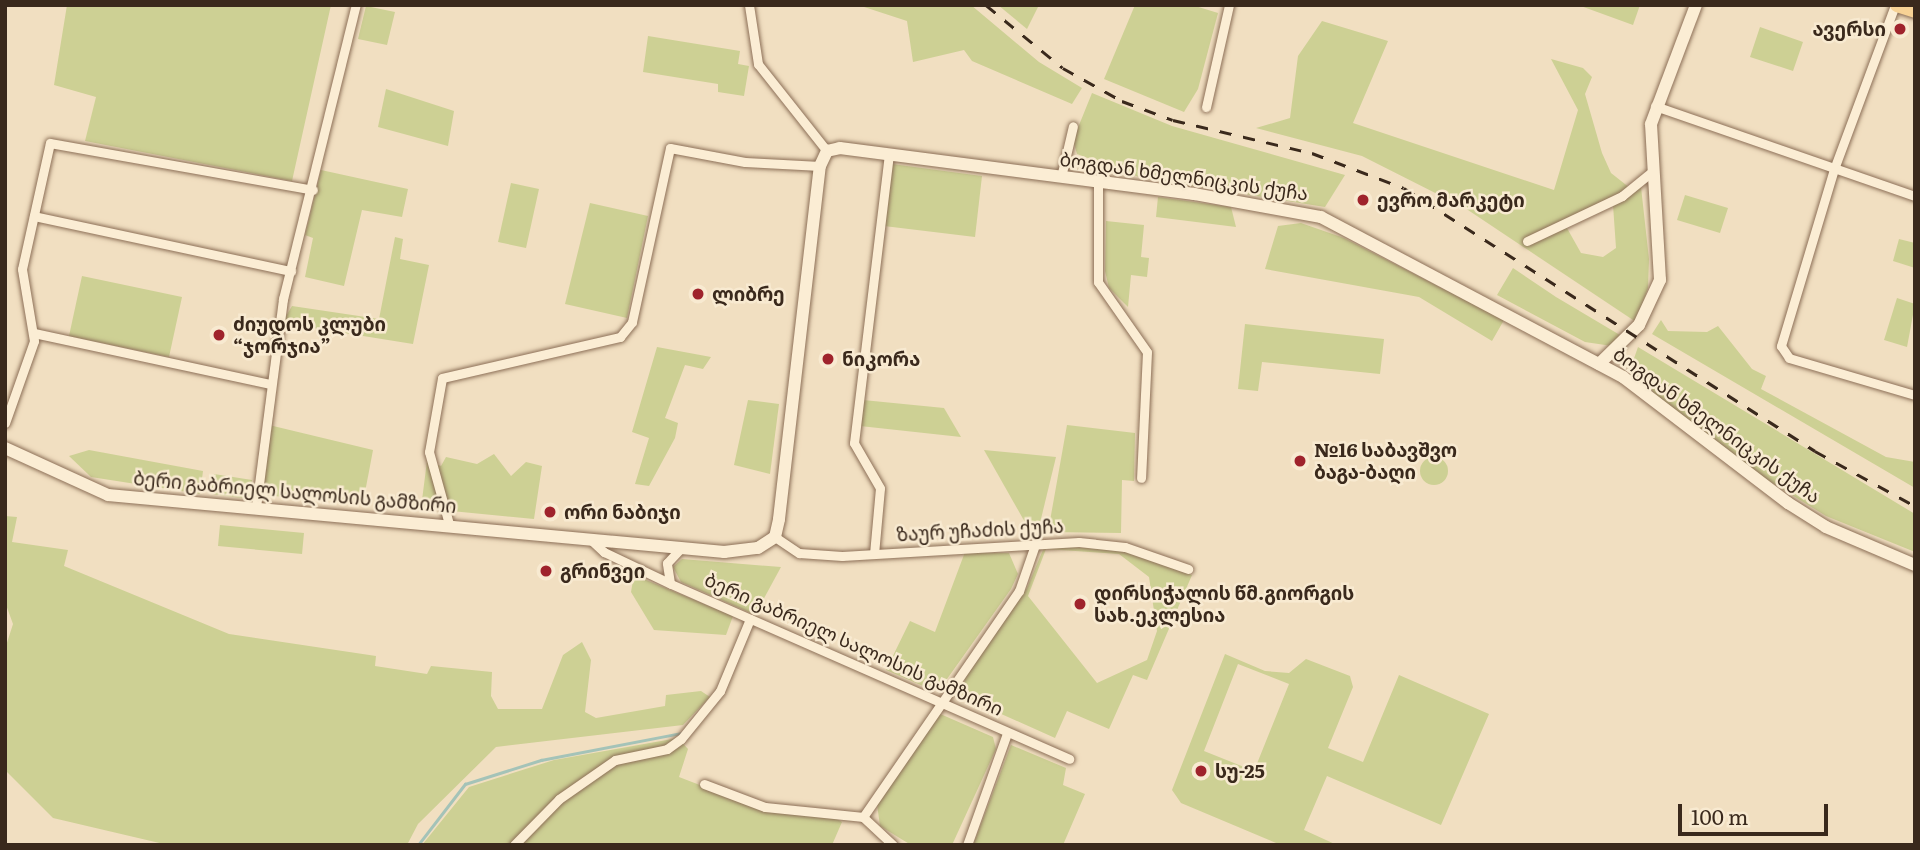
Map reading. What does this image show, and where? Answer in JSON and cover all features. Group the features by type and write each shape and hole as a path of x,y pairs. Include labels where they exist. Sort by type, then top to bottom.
{"main road":[{"path":"1599,364 1639,325 1660,280 1652,173 1655,106 1696,5"},
{"path":"1896,5 1915,11"},
{"name":"ბოგდან ხმელნიცკის ქუჩა","path":"827,151 889,155 1098,181 1321,217 1599,364 1826,527 1915,565"},
{"path":"775,537 820,166 827,151"},
{"name":"ბერი გაბრიელ სალოსის გამზირი","path":"5,449 108,495 450,524 724,552 758,548 775,537"}],"street":[{"path":"256,507 270,384 291,271 313,190 356,5"},
{"path":"748,5 758,64 827,151"},
{"path":"1206,107 1229,5"},
{"path":"1896,5 1834,169 1781,346 1790,358 1915,395"},
{"path":"1655,106 1915,197"},
{"path":"1061,177 1073,126"},
{"path":"5,423 34,333 22,269 50,144 57,141 313,190"},
{"path":"450,524 429,452 442,378 620,337 632,322 670,148 745,162 820,166"},
{"path":"874,554 880,488 854,443 889,155"},
{"path":"1527,241 1622,197 1652,173"},
{"path":"1098,181 1098,282 1147,352 1141,478"},
{"path":"34,216 291,271"},
{"path":"34,333 270,384"},
{"name":"ზაურ უჩაძის ქუჩა","path":"775,537 799,553 874,554 1036,542 1125,547 1188,569"},
{"name":"ბერი გაბრიელ სალოსის გამზირი","path":"590,538 604,552 671,584 1069,759"},
{"path":"863,817 939,701 1019,591 1036,542"},
{"path":"671,584 667,563 681,548"},
{"path":"514,845 559,799 615,760 667,749 681,739 720,691 750,618"},
{"path":"967,845 1007,733"},
{"path":"704,784 765,807 863,817 893,845"}],"green space":[{"path":"67,5 331,5 292,181 85,141 96,97 54,85"},
{"path":"858,5 971,5 1039,62 1082,88 1072,104 972,61 964,50 913,62 907,21"},
{"path":"998,5 1039,5 1027,29"},
{"path":"1135,5 1192,5 1218,13 1198,89 1184,112 1104,79"},
{"path":"1578,5 1640,5 1633,25"},
{"path":"366,6 395,12 387,45 358,39"},
{"path":"1322,21 1388,41 1353,123 1554,190 1578,110 1551,59 1583,68 1592,77 1585,94 1602,153 1611,173 1630,188 1563,221 1581,253 1603,257 1616,248 1613,205 1641,187 1649,259 1648,288 1636,322 1465,208 1362,156 1256,128 1290,118 1298,56"},
{"path":"1760,27 1803,42 1793,71 1750,57"},
{"path":"648,36 740,51 738,64 749,66 744,96 718,92 718,84 643,72"},
{"path":"386,89 454,111 448,146 378,127"},
{"path":"1092,93 1172,126 1345,175 1325,207 1139,177 1077,154 1073,140"},
{"path":"892,164 982,176 975,237 884,226"},
{"path":"321,170 408,189 402,217 362,210 344,286 305,277 313,238 305,235"},
{"path":"511,183 539,189 526,248 498,242"},
{"path":"1685,195 1728,208 1720,233 1677,220"},
{"path":"1158,197 1231,207 1236,227 1156,217"},
{"path":"590,203 648,216 627,318 565,304"},
{"path":"1106,221 1144,225 1141,257 1149,258 1147,277 1131,275 1128,307 1109,288 1105,271"},
{"path":"1301,223 1344,238 1504,320 1492,341 1419,297 1265,269 1278,226"},
{"path":"395,237 403,239 400,259 429,265 413,344 282,323 292,306 379,319"},
{"path":"1899,239 1915,243 1915,268 1893,261"},
{"path":"1513,268 1625,338 1612,346 1585,342 1497,295"},
{"path":"82,276 182,297 169,357 69,336"},
{"path":"1897,298 1915,304 1907,347 1884,340"},
{"path":"1661,320 1668,331 1707,332 1718,326 1752,369 1766,376 1761,389 1886,457 1915,462 1915,488 1652,334"},
{"path":"1245,324 1384,339 1380,374 1262,362 1258,391 1238,389"},
{"path":"657,347 711,357 703,369 685,365 665,418 678,423 675,438 649,486 635,484 649,438 632,432"},
{"path":"1638,347 1915,514 1915,552 1826,516 1748,468 1653,395 1651,382 1631,367"},
{"path":"748,400 779,404 770,474 734,465"},
{"path":"863,400 944,408 961,437 860,426"},
{"path":"269,425 373,450 363,503 261,495"},
{"path":"1067,425 1135,433 1134,481 1122,480 1121,533 1048,532"},
{"path":"89,450 203,471 200,494 91,477 69,456"},
{"path":"984,450 1056,457 1040,523 1026,524"},
{"path":"494,454 511,476 526,462 542,466 534,519 421,508 427,461 441,466 446,457 477,464"},
{"path":"1434,457 1444,461 1448,471 1444,481 1434,485 1424,481 1420,471 1424,461"},
{"path":"214,474 252,480 250,499 211,494"},
{"path":"5,516 17,517 12,542 68,550 64,566 229,634 376,656 375,666 427,674 431,666 492,672 491,696 498,709 542,709 563,655 582,642 591,660 585,712 596,718 665,706 666,695 701,691 710,697 683,725 496,747 418,824 407,845 168,845 53,818 5,770 5,649 13,624 5,602"},
{"path":"220,525 304,533 302,554 218,546"},
{"path":"1045,545 1126,551 1192,575 1147,680 1133,675 1109,729 1067,711 1055,738 961,696 967,671 1027,588","holes":["1046,549 1119,554 1149,577 1157,631 1147,660 1097,683 1028,596"]},
{"path":"965,552 1009,553 1018,574 1011,589 942,686 930,689 886,670 910,621 935,632"},
{"path":"682,559 781,567 755,615 681,582 673,567"},
{"path":"634,575 733,616 726,635 654,630 631,592"},
{"path":"1225,654 1265,671 1289,673 1306,659 1350,676 1353,687 1328,748 1363,762 1399,675 1489,714 1441,825 1327,776 1304,830 1337,845 1281,845 1181,803 1172,790","holes":["1238,664 1289,684 1254,771 1204,751"]},
{"path":"938,713 993,737 996,749 952,845 911,845 880,826 877,804"},
{"path":"678,738 688,749 679,777 770,812 834,817 842,822 832,845 422,845 469,787 554,760"},
{"path":"1011,745 1066,768 1063,785 1085,794 1063,845 973,845"}],"waterway":[{"path":"418,845 465,784 541,760 681,733"}],"railway":[{"path":"986,5 1063,68 1122,101 1173,120 1312,153 1404,188 1815,451 1915,506"}],"place":[{"name":"ავერსი","path":"1900,29"},
{"name":"ევრო მარკეტი","path":"1363,200"},
{"name":"ლიბრე","path":"698,294"},
{"name":"ძიუდოს კლუბი “ჯორჯია”","path":"219,335"},
{"name":"ნიკორა","path":"828,359"},
{"name":"№16 საბავშვო ბაგა-ბაღი","path":"1300,461"},
{"name":"ორი ნაბიჯი","path":"550,512"},
{"name":"გრინვეი","path":"546,571"},
{"name":"დირსიჭალის წმ.გიორგის სახ.ეკლესია","path":"1080,604"},
{"name":"სუ-25","path":"1201,771"}]}
